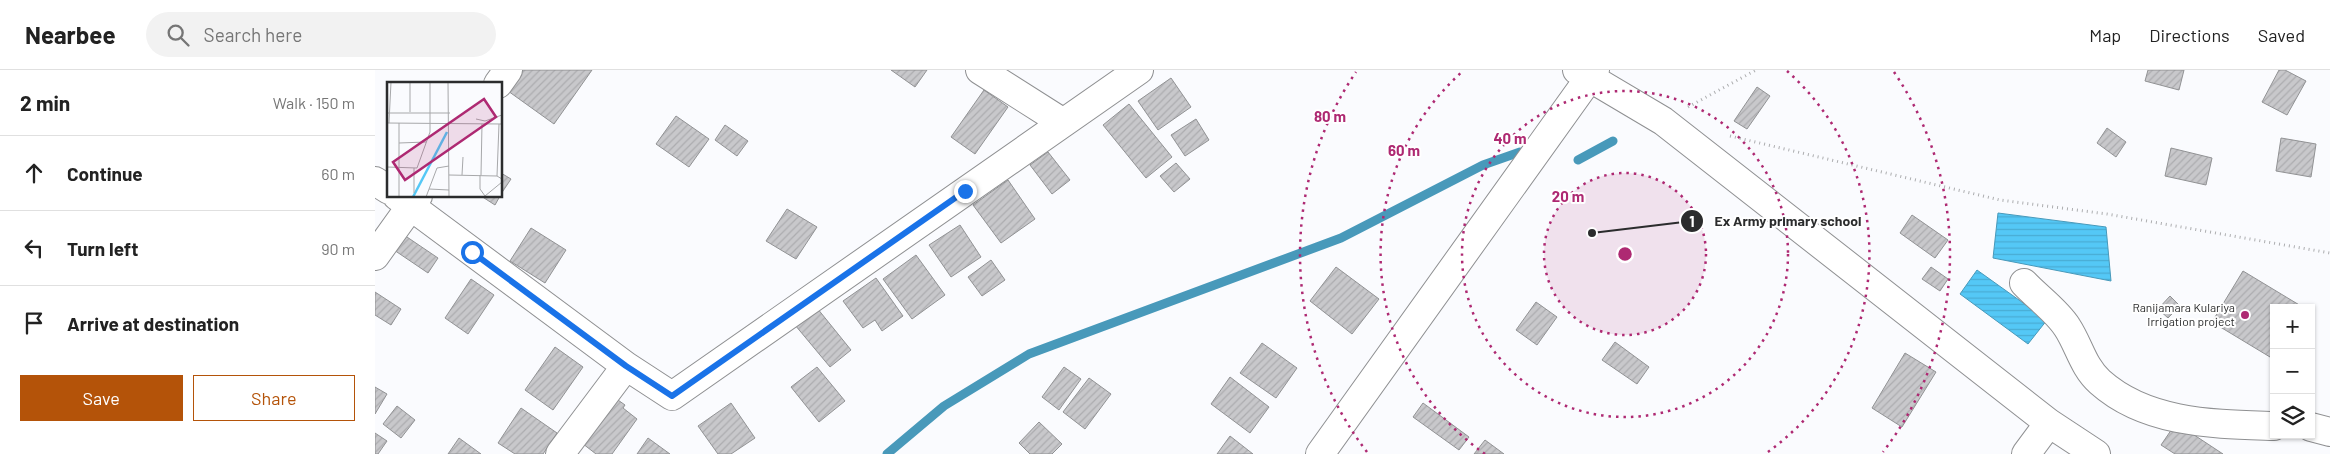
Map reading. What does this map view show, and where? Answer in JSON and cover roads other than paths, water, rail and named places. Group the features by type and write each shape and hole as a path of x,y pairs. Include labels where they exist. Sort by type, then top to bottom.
{"street":[{"path":"499,82 508,70"},
{"path":"981,70 1062,122"},
{"path":"375,256 409,199 626,366 672,396 1139,70"},
{"path":"1320,454 1587,73 1663,120 2049,423 2096,454"},
{"path":"375,180 387,189"},
{"path":"2024,283 2067,326 2087,366 2099,382 2133,403 2168,416 2195,422 2270,426"},
{"path":"560,454 626,366"},
{"path":"2026,454 2049,423"},
{"path":"2315,428 2330,432"}],"water":[{"path":"1998,213 2106,227 2111,281 1993,258"},
{"path":"1977,270 2047,320 2028,344 1960,294"}],"waterway":[{"path":"1578,160 1613,141"},
{"path":"887,454 944,406 1029,354 1341,238 1483,165 1520,152"}],"place":[{"name":"Ex Army primary school","path":"1592,233"},
{"name":"Ranijamara Kulariya Irrigation project","path":"2245,315"}]}
